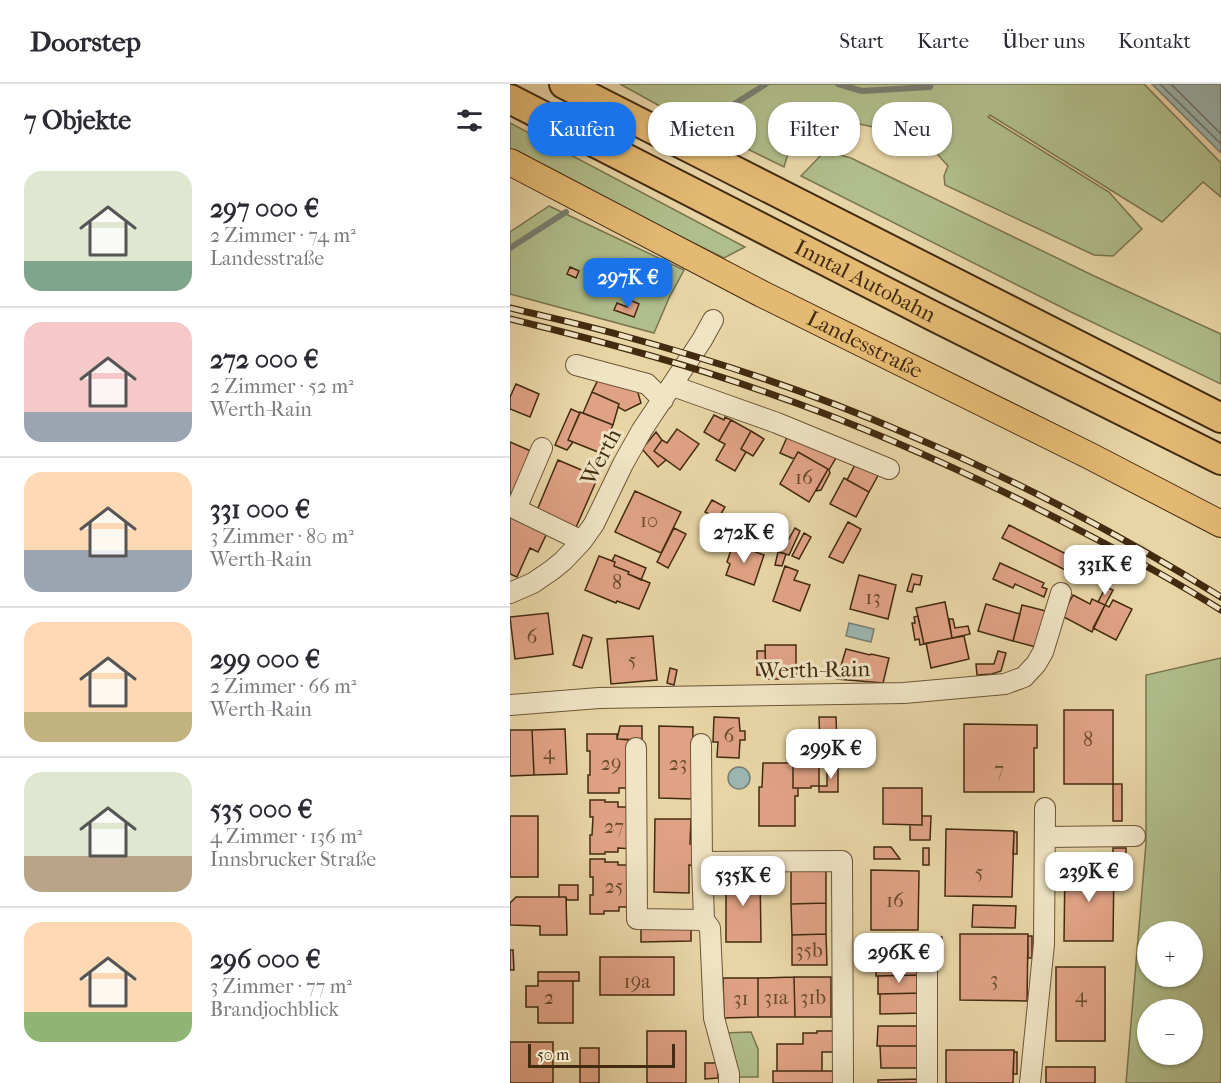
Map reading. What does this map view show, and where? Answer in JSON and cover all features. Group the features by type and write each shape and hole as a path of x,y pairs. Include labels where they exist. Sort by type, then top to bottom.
{"highway":[{"name":"Inntal Autobahn","path":"564,84 1221,418"},
{"name":"Inntal Autobahn","path":"510,99 1221,460"}],"main road":[{"name":"Landesstraße","path":"510,162 762,294 1088,455 1221,524"}],"street":[{"name":"Werth","path":"510,593 533,583 552,570 582,541 594,524 623,464 713,320"},
{"path":"576,366 647,384 668,393 777,423 889,469"},
{"path":"542,448 513,507 582,541"},
{"name":"Werth-Rain","path":"510,705 599,698 904,693 1005,684 1024,677 1036,664 1045,644 1061,593"},
{"path":"701,744 704,920 710,927 714,1018 729,1074 729,1083"},
{"path":"636,748 637,919 704,920"},
{"path":"1030,1083 1044,945 1045,808"},
{"path":"1045,837 1136,836"},
{"path":"702,862 842,861 843,1083"},
{"path":"927,968 927,1083"}],"green space":[{"path":"620,84 1144,84 1221,163 1221,197 1203,182 1162,222 990,115 988,117 1109,192 1142,229 1113,256 1094,255 945,185 944,176 948,166 939,156 952,156 952,102 872,102 872,127 860,124 860,102 768,102 768,156 787,156 784,167 756,153 756,102 653,102"},
{"path":"510,123 528,132 528,156 573,156 745,247 724,258 510,152"},
{"path":"820,156 851,158 1092,275 1221,334 1221,384 1069,311 801,176"},
{"path":"549,206 684,270 654,333 510,294 510,232"},
{"path":"1221,658 1221,1083 1126,1083 1137,951 1137,987 1203,987 1203,921 1140,921 1146,843 1146,675"},
{"path":"751,1032 758,1049 758,1077 739,1077 724,1033"}],"water":[{"path":"1152,84 1221,84 1221,153"},
{"path":"849,623 874,629 871,642 846,636"},
{"path":"739,767 747,770 750,778 747,786 739,789 731,786 728,778 731,770"}],"building":[{"path":"570,267 579,271 576,278 567,274"},
{"path":"630,300 639,304 634,317 614,310 617,303 627,307"},
{"path":"600,376 636,386 641,403 625,411 618,407 619,404 592,392"},
{"path":"516,384 539,394 530,417 510,409 510,397"},
{"path":"592,392 619,404 613,425 583,413"},
{"path":"571,409 580,413 568,440 573,442 567,450 555,445"},
{"path":"580,412 613,425 607,438 604,437 598,452 568,440"},
{"path":"714,415 724,420 725,417 731,420 719,441 704,432"},
{"path":"731,420 751,431 741,449 746,452 735,471 716,460 725,444 719,441"},
{"path":"677,429 699,444 680,470 654,451 662,440 667,443"},
{"path":"751,431 764,439 753,456 741,449"},
{"path":"656,432 662,440 654,451 666,460 658,467 642,449"},
{"path":"788,435 837,456 821,490 816,491 828,469 798,452 794,459 780,453"},
{"path":"510,442 533,452 513,497 510,495"},
{"path":"798,452 828,469 809,502 780,484"},
{"path":"558,460 598,477 574,532 535,515"},
{"path":"856,463 880,472 869,492 847,480"},
{"path":"844,478 869,492 856,517 830,504"},
{"path":"635,491 681,512 661,553 615,532"},
{"path":"712,500 725,507 718,519 705,512"},
{"path":"510,514 548,531 538,552 530,548 517,577 510,574"},
{"path":"848,522 861,529 843,563 829,557"},
{"path":"1009,525 1088,565 1081,578 1002,538"},
{"path":"674,528 686,534 668,568 657,562"},
{"path":"795,528 800,531 789,555 776,551 780,539 787,542"},
{"path":"804,533 811,537 799,559 792,556"},
{"path":"733,544 764,555 754,585 726,575 730,564 727,562"},
{"path":"778,552 786,554 782,566 775,565"},
{"path":"615,555 646,568 641,580 614,566 615,562 612,561"},
{"path":"599,556 615,562 614,566 629,572 628,574 650,583 639,609 617,601 616,603 585,590"},
{"path":"1000,563 1044,583 1042,587 1047,589 1044,597 1015,584 1013,588 993,579"},
{"path":"785,566 798,571 794,580 810,585 800,611 773,601"},
{"path":"912,574 922,576 920,585 914,584 912,592 907,591"},
{"path":"859,575 896,585 888,619 850,609"},
{"path":"1106,587 1113,590 1105,605 1098,602"},
{"path":"1073,595 1090,604 1092,599 1105,605 1092,632 1062,616"},
{"path":"1113,600 1132,609 1116,640 1093,628 1105,605 1109,607"},
{"path":"945,602 952,638 924,644 916,608"},
{"path":"986,604 1020,614 1013,641 978,631"},
{"path":"1022,605 1046,611 1036,647 1013,641"},
{"path":"548,613 553,654 515,659 510,617"},
{"path":"918,616 924,644 920,645 919,639 915,640 912,623 915,623 914,617"},
{"path":"949,619 953,619 955,628 968,626 970,634 952,638"},
{"path":"583,635 592,638 582,668 573,665"},
{"path":"653,636 657,680 611,684 607,639"},
{"path":"964,636 969,659 931,668 926,643"},
{"path":"765,645 796,645 796,679 766,679"},
{"path":"846,649 889,658 883,683 837,679"},
{"path":"757,651 765,651 766,675 757,675"},
{"path":"998,651 1006,653 1001,671 977,675 976,664 994,664"},
{"path":"670,668 677,670 674,685 667,683"},
{"path":"1064,710 1113,710 1113,784 1064,784"},
{"path":"714,717 739,718 740,731 745,731 745,740 740,740 739,758 717,757 718,742 713,742"},
{"path":"819,717 836,717 837,744 820,745"},
{"path":"964,724 1037,725 1037,748 1034,748 1034,792 964,792"},
{"path":"620,726 642,726 642,740 617,739"},
{"path":"659,726 693,727 692,799 659,798"},
{"path":"565,729 567,774 534,775 532,730"},
{"path":"510,730 532,730 534,775 510,776"},
{"path":"587,734 617,734 617,739 630,740 632,788 619,788 619,793 588,793 590,751 587,751"},
{"path":"793,756 819,756 819,786 793,788"},
{"path":"763,763 793,763 793,788 798,788 798,796 795,796 795,826 759,826 759,787 762,787"},
{"path":"827,766 838,766 838,792 819,792 819,786 827,786"},
{"path":"1113,784 1122,784 1122,821 1113,821"},
{"path":"883,788 922,788 922,825 883,824"},
{"path":"590,800 618,802 618,807 635,807 634,849 618,848 618,852 590,854 593,817 590,817"},
{"path":"510,816 538,816 538,877 510,877"},
{"path":"922,816 931,816 930,840 910,840 910,825 922,825"},
{"path":"655,819 691,819 690,844 695,844 694,866 689,865 689,893 654,892"},
{"path":"946,829 1014,831 1012,897 945,896"},
{"path":"1014,832 1017,832 1017,854 1013,854"},
{"path":"874,847 891,847 900,859 874,859"},
{"path":"923,848 929,848 929,865 923,865"},
{"path":"1113,848 1126,848 1126,883 1113,883"},
{"path":"590,859 605,859 605,862 618,862 618,865 635,865 635,907 619,907 619,911 590,914 593,877 590,877"},
{"path":"1065,864 1114,864 1113,941 1064,941"},
{"path":"791,870 826,870 826,903 791,904"},
{"path":"871,870 919,871 918,930 871,930"},
{"path":"760,871 761,942 726,942 726,872"},
{"path":"559,885 578,885 578,900 559,897"},
{"path":"516,897 566,897 567,935 540,935 540,926 510,925 510,903"},
{"path":"826,903 826,934 792,935 791,904"},
{"path":"973,905 1016,906 1015,928 972,927"},
{"path":"687,926 691,930 691,941 641,942 641,927"},
{"path":"826,934 827,965 792,965 792,935"},
{"path":"960,934 1028,934 1027,1001 960,1000"},
{"path":"1028,936 1032,936 1032,958 1028,958"},
{"path":"932,937 942,937 942,953 932,952"},
{"path":"931,942 931,960 918,960 918,955 909,955 909,943"},
{"path":"510,950 513,950 514,970 510,970"},
{"path":"918,955 918,975 876,976 876,956"},
{"path":"600,957 674,957 674,995 600,995"},
{"path":"1056,967 1105,967 1105,1041 1056,1041"},
{"path":"538,972 579,972 579,981 538,981"},
{"path":"921,975 921,993 878,994 878,976"},
{"path":"794,977 831,977 831,1017 795,1017"},
{"path":"794,977 795,1017 758,1017 758,978"},
{"path":"723,978 758,978 758,1017 724,1018"},
{"path":"538,981 573,981 573,1023 538,1023 538,1007 526,1007 526,986 538,986"},
{"path":"923,993 923,1013 880,1014 880,994"},
{"path":"878,1026 921,1026 921,1046 877,1046"},
{"path":"647,1031 686,1031 686,1083 647,1083"},
{"path":"817,1031 837,1031 837,1052 822,1052 822,1071 777,1071 777,1044 803,1044 803,1033 817,1033"},
{"path":"510,1042 553,1042 553,1083 510,1083"},
{"path":"880,1046 923,1046 923,1068 881,1068"},
{"path":"580,1048 599,1048 599,1083 580,1083"},
{"path":"946,1050 1014,1050 1013,1083 946,1083"},
{"path":"1014,1052 1017,1052 1017,1074 1013,1074"},
{"path":"705,1063 718,1063 718,1078 705,1079"},
{"path":"1046,1067 1095,1067 1095,1083 1046,1083"},
{"path":"773,1071 834,1071 834,1083 773,1083"},
{"path":"920,1079 920,1083 878,1083 878,1080"}],"waterway":[{"path":"737,102 766,84"},
{"path":"838,84 862,91 930,87 931,84"},
{"path":"510,248 566,212"}],"railway":[{"path":"510,308 606,331 693,356 765,379 872,419 988,470 1067,509 1221,597"},
{"path":"510,319 672,362 768,393 848,423 964,473 1041,510 1151,568 1221,610"}]}
